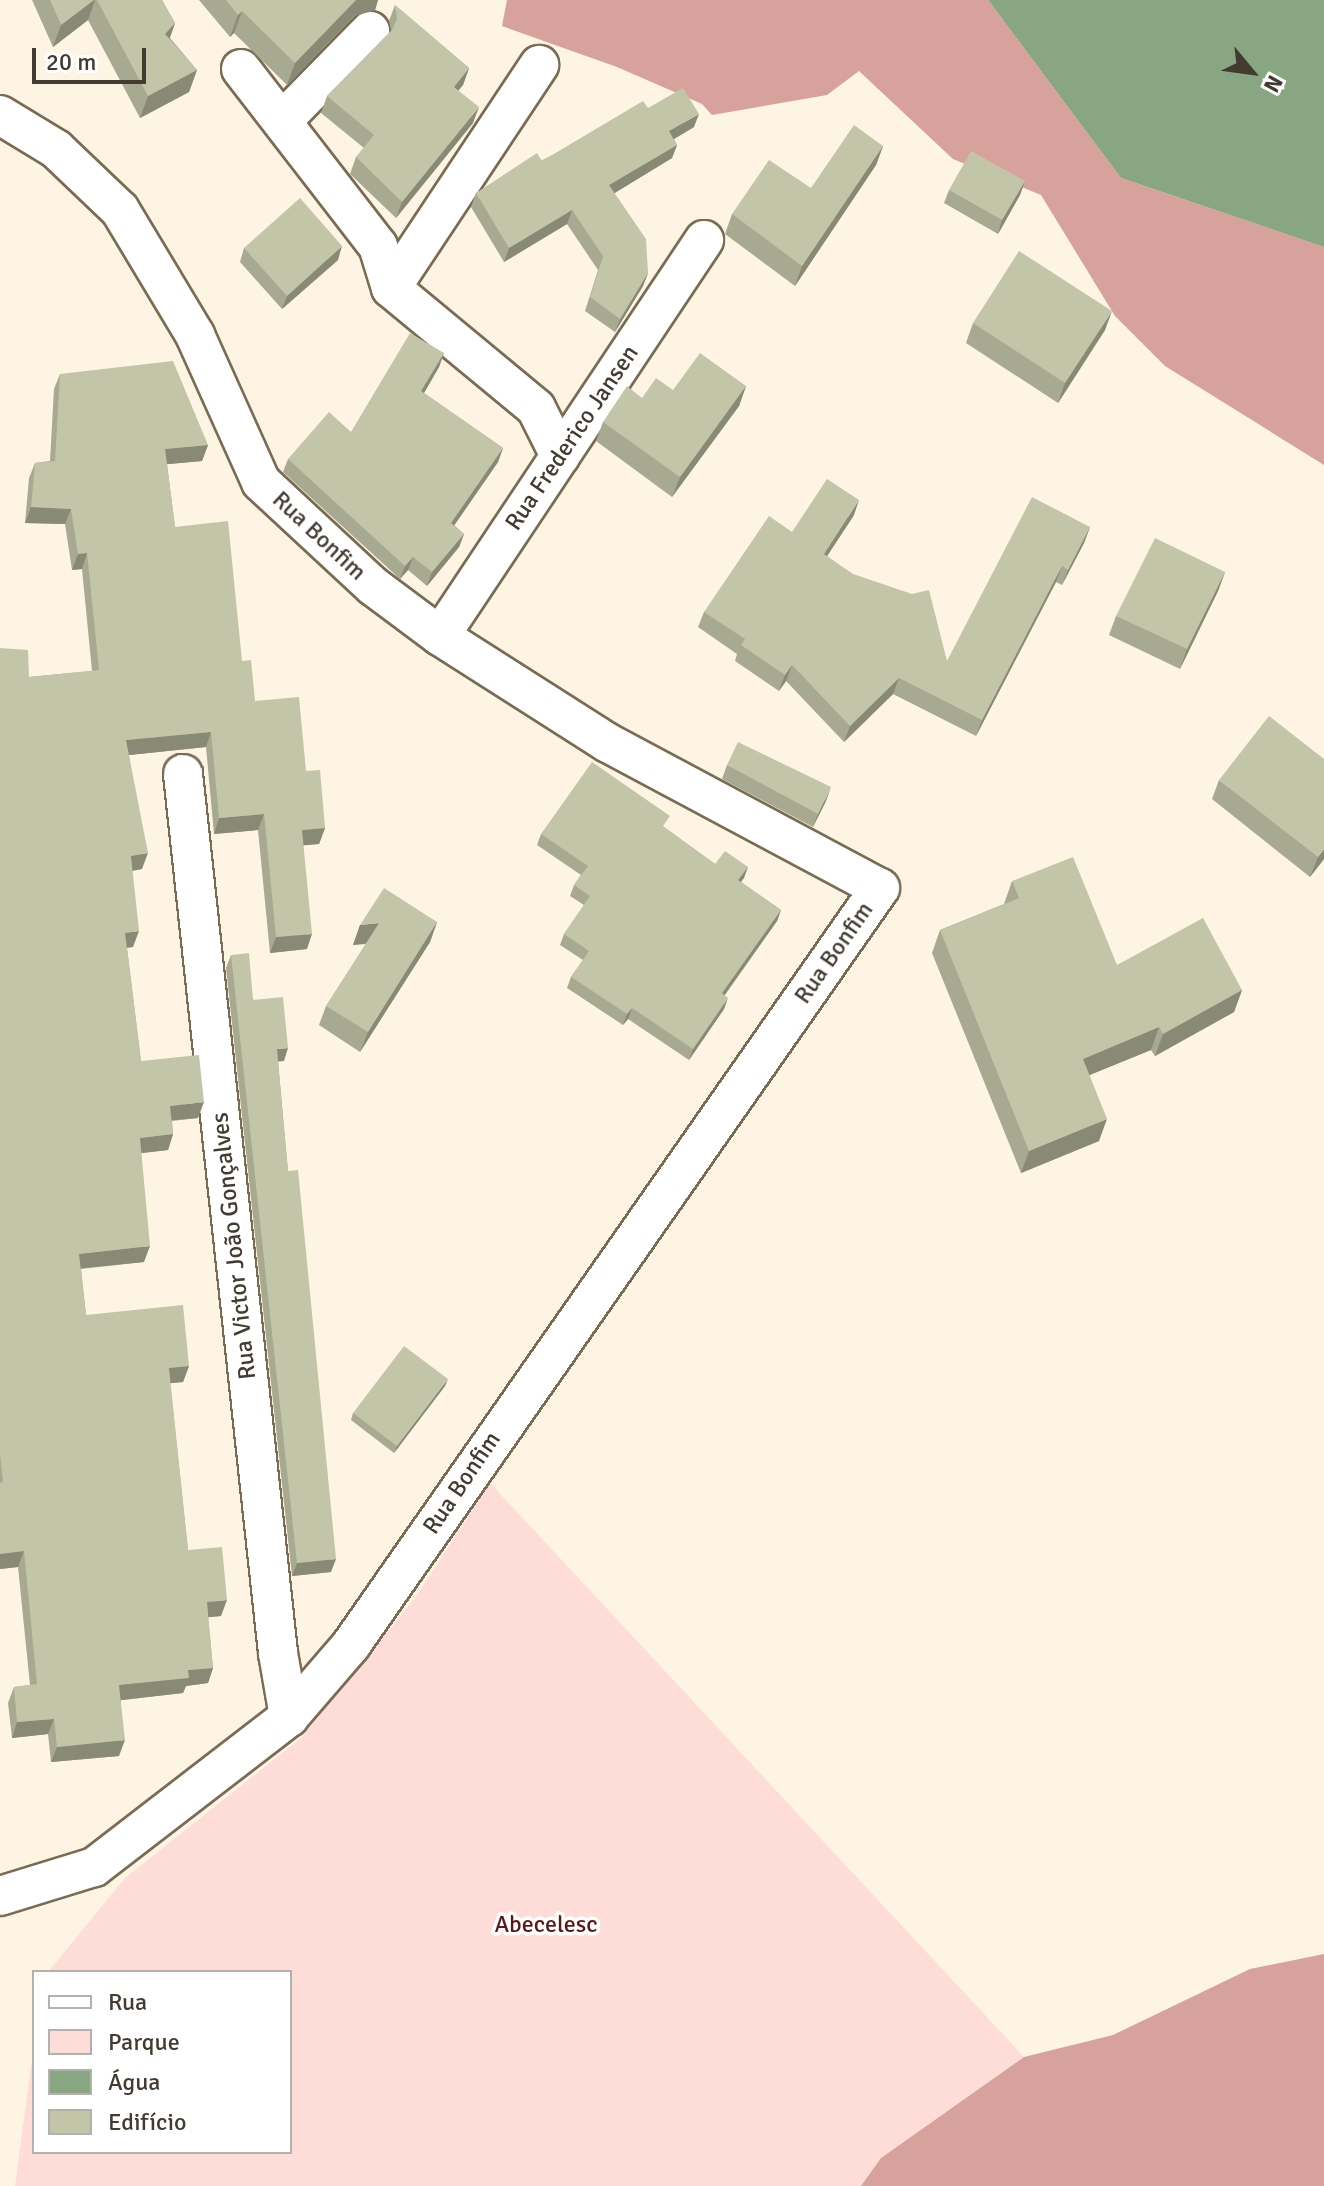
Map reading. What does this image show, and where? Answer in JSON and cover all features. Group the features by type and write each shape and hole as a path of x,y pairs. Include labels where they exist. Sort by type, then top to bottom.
{"street":[{"path":"282,121 370,31"},
{"path":"391,288 539,65"},
{"path":"241,69 378,246 391,288 536,408 560,456"},
{"name":"Rua Bonfim","path":"0,115 56,149 120,210 195,335 261,482 373,586 440,636 608,743 880,888 351,1645 289,1717 94,1867 0,1896"},
{"name":"Rua Frederico Jansen","path":"440,636 704,240"},
{"name":"Rua Victor João Gonçalves","path":"183,774 278,1653 289,1717"}],"green space":[{"name":"Abecelesc","path":"490,1483 1024,2057 881,2158 861,2186 15,2186 32,2060 32,2154 292,2154 292,1970 50,1970 125,1878 301,1738 415,1598"}],"shaded area":[{"path":"507,0 988,0 1121,178 1324,247 1324,465 1165,366 1115,316 1041,195 953,159 859,71 827,95 712,115 702,104 617,67 502,26"},
{"path":"1324,1954 1324,2186 861,2186 881,2158 1024,2057 1113,2035 1250,1969"}],"water":[{"path":"988,0 1324,0 1324,247 1121,178"}],"building":[{"path":"50,0 94,0 61,25"},
{"path":"97,0 162,0 175,23 165,34 197,70 148,96"},
{"path":"226,0 356,0 295,63 242,11 238,15"},
{"path":"395,5 469,68 454,87 479,107 402,202 356,157 374,135 327,96 392,30 397,19"},
{"path":"683,88 699,114 669,131 677,145 609,185 646,239 648,273 620,319 590,297 603,256 572,210 509,248 476,193 537,153 542,161 643,101 648,108"},
{"path":"854,125 883,146 802,266 732,214 769,160 811,188"},
{"path":"971,151 1025,181 1002,220 949,190"},
{"path":"300,198 342,246 287,296 244,248"},
{"path":"1019,251 1112,311 1065,383 973,323"},
{"path":"410,333 444,353 421,391 503,448 451,523 464,534 432,572 413,557 405,566 288,459 329,412 351,432"},
{"path":"700,353 746,386 680,477 603,422 627,386 642,398 656,378 673,390"},
{"path":"173,361 208,445 165,449 175,527 228,521 242,661 251,660 255,701 299,697 306,771 320,770 325,828 302,830 312,934 276,937 264,814 219,818 211,732 126,740 148,853 131,856 139,931 125,933 141,1061 199,1055 204,1102 170,1106 173,1134 140,1138 150,1246 79,1254 86,1315 183,1305 189,1366 169,1368 188,1550 222,1547 227,1600 207,1602 213,1668 188,1670 189,1678 119,1685 125,1740 57,1747 54,1719 17,1722 14,1687 37,1684 24,1551 0,1554 0,1483 3,1482 0,1453 0,648 28,650 29,677 99,670 87,553 78,554 71,509 31,507 35,463 55,461 60,374"},
{"path":"827,479 859,500 824,554 853,574 912,594 929,590 947,661 1032,497 1090,527 1068,570 1062,566 982,720 899,678 850,726 792,665 785,675 741,645 745,639 704,612 769,516 792,532"},
{"path":"1155,538 1225,572 1187,649 1116,616"},
{"path":"1269,716 1324,759 1324,849 1318,857 1219,780"},
{"path":"738,742 831,787 818,814 727,765"},
{"path":"592,762 670,816 663,826 715,864 725,851 748,867 738,880 781,910 722,993 728,998 693,1049 632,1008 627,1014 571,977 589,951 564,934 590,896 574,885 588,866 541,834"},
{"path":"1073,857 1117,965 1203,918 1242,990 1163,1034 1159,1027 1083,1059 1107,1119 1029,1151 940,930 1019,898 1012,881"},
{"path":"384,888 437,922 368,1032 326,1006 379,923 360,925"},
{"path":"249,953 253,1000 283,997 288,1048 277,1049 282,1108 288,1171 298,1170 336,1559 297,1563 231,955"},
{"path":"404,1346 448,1379 397,1446 353,1413"}]}
